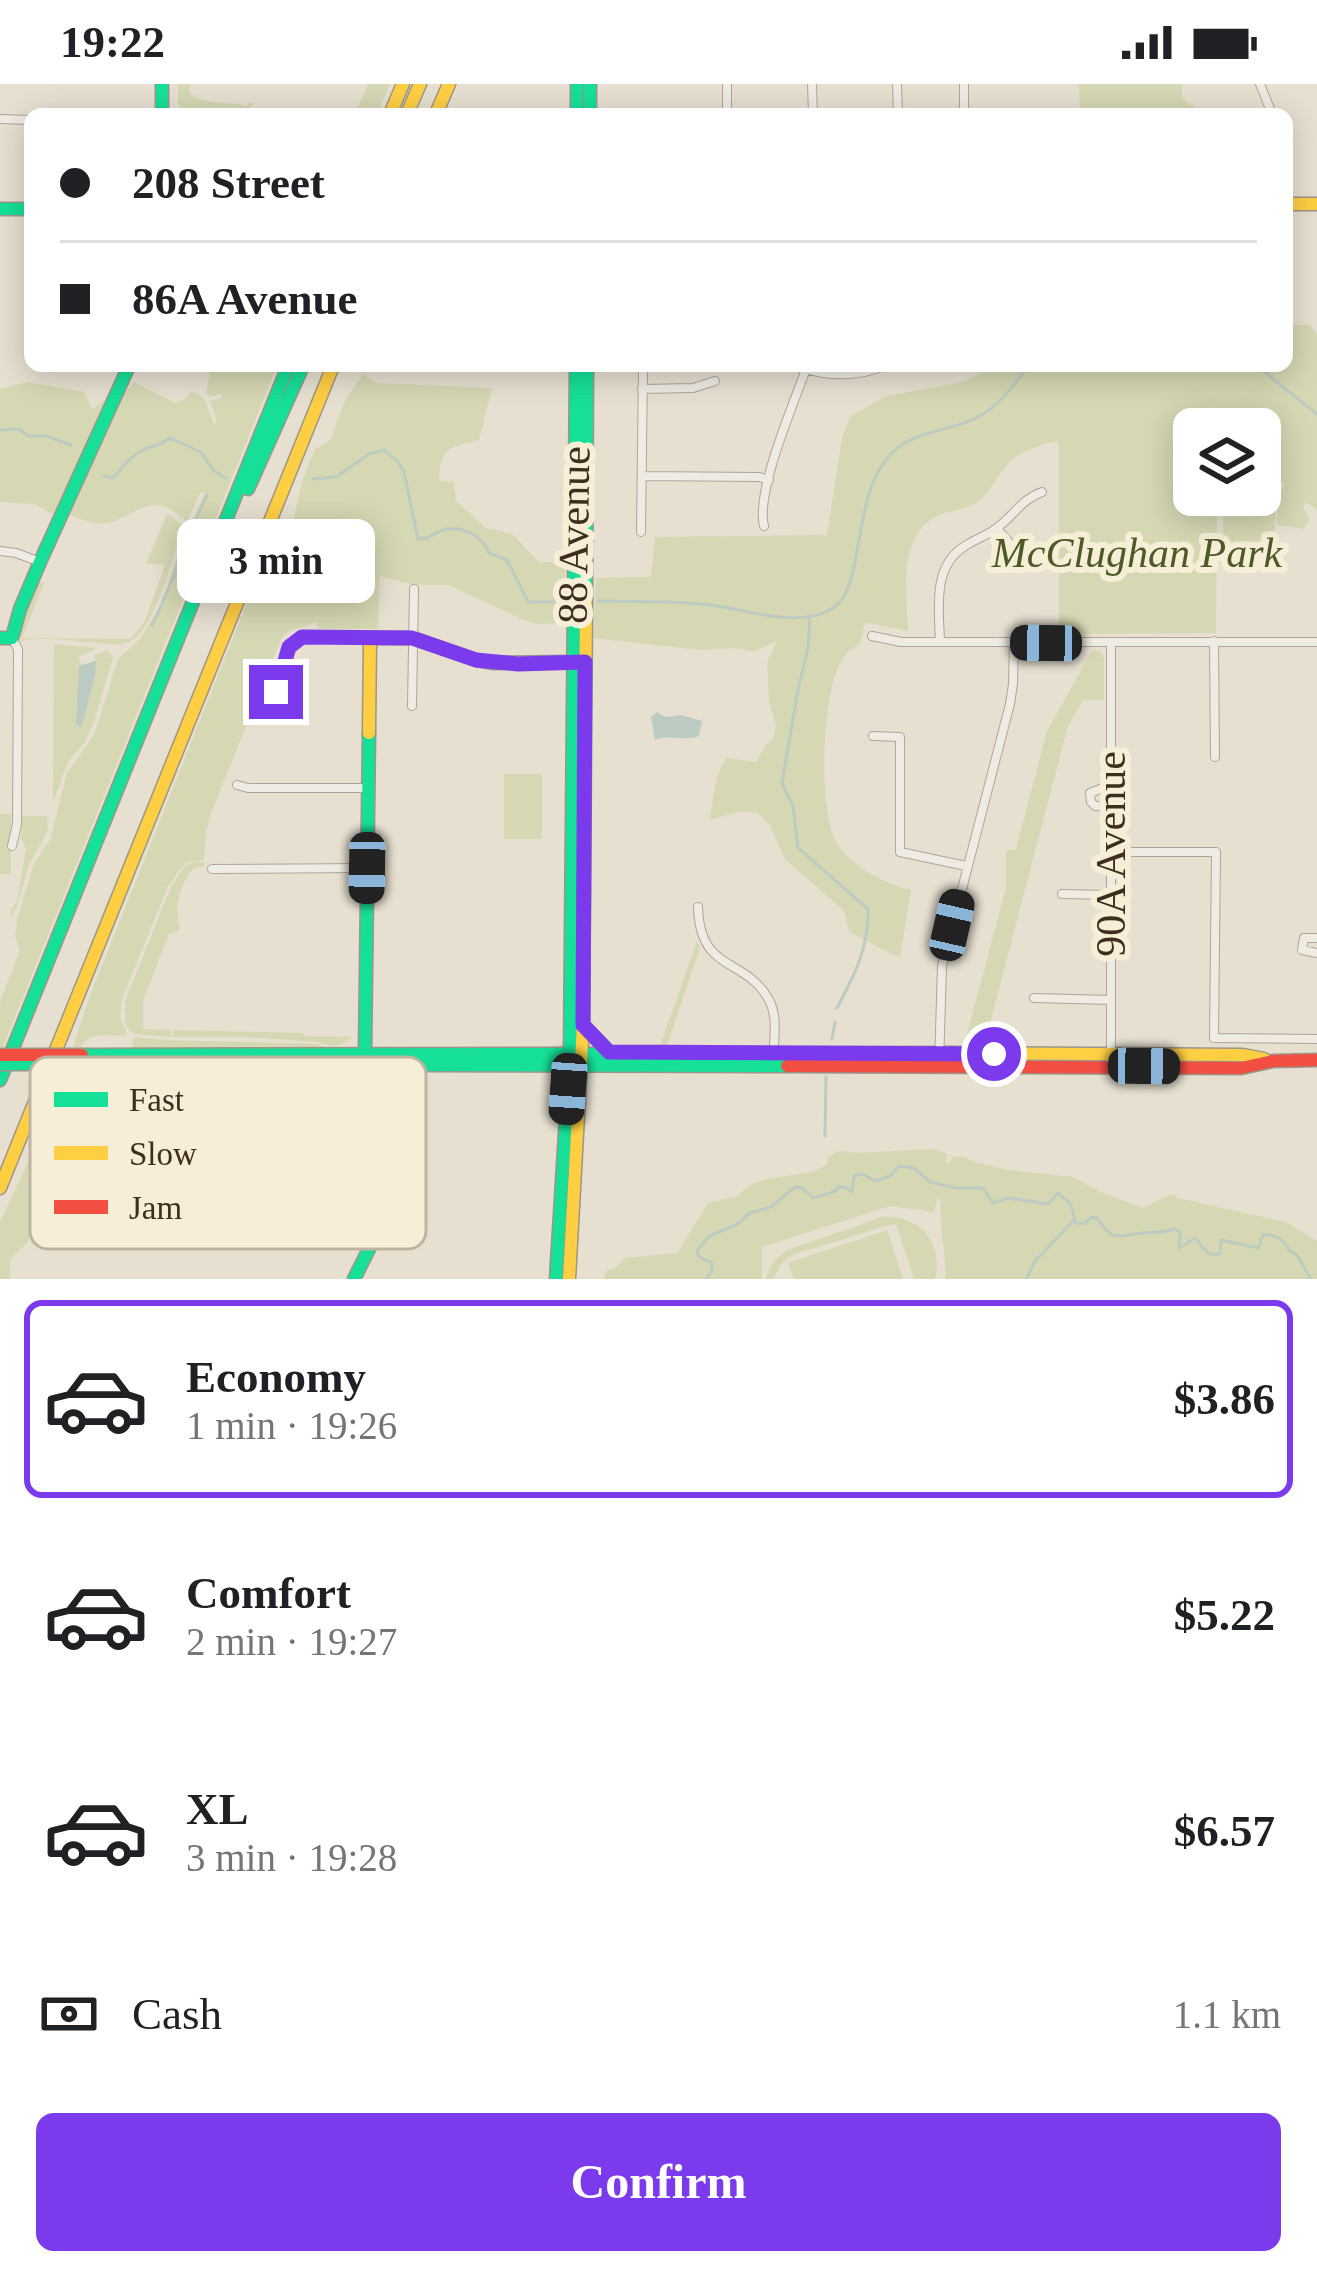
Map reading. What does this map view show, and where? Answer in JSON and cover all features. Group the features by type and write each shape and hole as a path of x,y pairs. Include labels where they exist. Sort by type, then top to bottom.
{"main road":[{"path":"6,638 126,372"},
{"path":"0,1080 286,372"},
{"path":"194,599 301,372"},
{"path":"53,1057 327,372"},
{"name":"88 Avenue","path":"556,1279 576,1058 585,775 575,372"},
{"name":"88 Avenue","path":"580,501 587,372"},
{"path":"365,1057 370,638 412,638 476,660 579,662"},
{"name":"88 Avenue","path":"577,1028 572,711 579,662"},
{"path":"572,711 579,771 585,775"},
{"path":"547,1058 577,1028 607,1059"},
{"path":"365,1031 389,1057"},
{"path":"342,1057 365,1031"},
{"path":"0,1055 40,1057"},
{"path":"547,1058 574,1087 607,1059"},
{"path":"426,1059 1111,1059 1241,1068 1273,1061 1317,1060"},
{"path":"0,1064 30,1062"},
{"name":"88 Avenue","path":"569,1279 574,1087"},
{"path":"0,1187 30,1113"},
{"path":"354,1279 369,1249"}],"street":[{"path":"641,532 643,372"},
{"path":"764,526 762,506 805,372"},
{"path":"820,372 869,372"},
{"path":"643,388 693,388 715,381"},
{"path":"642,476 769,480"},
{"path":"940,642 939,588 946,565 960,548 997,529 1029,496 1042,491"},
{"path":"997,529 1019,553"},
{"path":"0,551 40,562"},
{"path":"412,706 414,589"},
{"path":"872,636 940,642 1317,642"},
{"path":"278,703 277,682 289,647 302,637 370,638"},
{"path":"6,638 18,649 17,824 12,846"},
{"path":"1214,641 1215,757"},
{"path":"939,1060 940,978 1010,704 1013,642"},
{"name":"90A Avenue","path":"1111,642 1111,1059"},
{"path":"873,736 900,737 900,852 966,866"},
{"path":"237,785 368,788"},
{"path":"1111,785 1090,793 1095,806 1111,807"},
{"path":"1111,852 1216,852 1214,1037 1317,1039"},
{"path":"212,869 367,868"},
{"path":"1062,894 1111,895"},
{"path":"698,907 701,935 710,951 758,985 770,1000 775,1017 773,1059"},
{"path":"1317,938 1302,941 1302,950 1317,953"},
{"path":"1034,998 1111,1000"}],"green space":[{"path":"178,84 190,84 190,94 205,100 255,103 250,108 178,105"},
{"path":"368,84 390,84 380,108 358,108"},
{"path":"1079,84 1182,84 1182,98 1195,108 1080,108"},
{"name":"McClughan Park","path":"1293,325 1310,325 1317,334 1317,510 1306,502 1303,508 1310,518 1304,529 1277,525 1285,484 1281,481 1281,408 1173,408 1173,516 1217,516 1216,633 1059,634 1059,441 1020,454 979,501 923,526 909,553 908,631 865,622 860,644 845,655 837,670 825,746 826,801 835,840 868,872 911,890 900,958 849,932 844,911 785,859 769,824 758,813 742,811 710,820 716,780 726,758 756,762 773,739 776,726 767,662 777,641 753,652 593,638 596,578 651,577 655,537 827,535 842,438 851,416 887,396 963,382 983,372 1293,372"},
{"path":"210,372 275,372 0,1047 0,1002 20,950 15,936 18,916 34,864 50,840 67,773 94,735 118,659 140,639 161,604 205,493 201,492 187,521 155,505 108,523 70,515 134,382 175,403 192,391 204,398 214,424 210,401 222,397 206,393"},
{"path":"363,374 377,383 492,388 479,440 448,450 441,461 439,481 454,482 456,501 486,528 512,534 539,562 565,569 567,623 538,624 448,585 414,585 380,576 378,629 318,629 316,621 282,637 212,811 204,860 186,862 168,886 122,999 120,1016 127,1035 96,1036 73,1047 252,590 263,593 291,531 315,449 330,440 344,403"},
{"path":"28,382 84,392 92,409 105,400 52,514 35,504 0,502 0,389"},
{"path":"167,514 184,526 155,609 137,636 117,645 21,641 20,627 39,582 44,583 22,638 130,639 144,623 165,565 146,564"},
{"path":"1223,516 1275,516 1275,536 1269,541 1223,542"},
{"path":"54,644 98,648 78,657 81,665 108,650 113,658 94,722 68,762 53,802"},
{"path":"1093,649 1104,658 1104,700 1083,700 1068,726 984,1046 963,1049 1006,888 1006,851 1016,849 1047,731"},
{"path":"504,774 542,774 542,839 504,839"},
{"path":"0,814 11,814 11,874 0,874"},
{"path":"22,816 47,816 48,830 29,865 11,918 26,849 21,838"},
{"path":"204,862 204,866 194,868 184,882 178,905 180,930 169,934 143,1001 143,1029 171,1030 171,1037 134,1034 125,1025 125,1001 171,887 184,867"},
{"path":"697,941 700,947 667,1046 660,1046"},
{"path":"173,1030 352,1037 331,1046 245,1037 172,1037"},
{"path":"134,1037 325,1048 147,1050 132,1047"},
{"path":"932,1149 948,1154 949,1164 953,1157 962,1156 1008,1170 1073,1177 1144,1208 1171,1194 1286,1222 1317,1241 1317,1279 945,1279 941,1200 937,1198 934,1212 890,1206 762,1247 762,1279 603,1279 606,1271 625,1258 677,1253 708,1203 739,1196 758,1182 818,1169 840,1150"},
{"path":"30,1158 30,1237 10,1259 10,1279 0,1279 0,1222"},
{"path":"883,1217 908,1221 926,1234 936,1254 935,1279 914,1279 893,1224 795,1254 782,1263 773,1279 765,1279 773,1262 787,1250"},
{"path":"887,1230 903,1279 794,1279 788,1263"}],"shaded area":[{"path":"96,661 95,677 79,727 79,666"},
{"path":"657,712 702,721 699,736 655,740 651,717"}],"waterway":[{"path":"598,601 700,604 797,618 828,611 848,588 867,502 883,463 913,439 985,413 1023,372"},
{"path":"1264,372 1317,414"},
{"path":"0,430 19,429 28,436 47,436 71,445"},
{"path":"104,476 113,478 134,456 170,438 201,452 214,471 226,478"},
{"path":"313,479 336,477 369,454 384,450 404,472 418,539 447,529 467,531 489,553 507,560 528,602 560,602"},
{"path":"152,625 207,495"},
{"path":"810,616 782,783 793,806 798,848 868,909 863,948 837,1008"},
{"path":"832,1039 835,1022"},
{"path":"825,1136 826,1077"},
{"path":"706,1279 712,1263 697,1251 709,1236 771,1207 795,1187 813,1198 838,1187 852,1192 854,1176 863,1174 875,1181 890,1176 899,1166 914,1168 930,1182 983,1188 993,1203 1009,1198 1048,1204 1058,1193 1070,1203 1076,1223 1097,1218 1117,1236 1174,1229 1180,1232 1179,1248 1195,1238 1211,1254 1220,1253 1221,1240 1258,1248 1263,1235 1271,1235 1297,1255 1311,1279"},
{"path":"1026,1279 1035,1261 1073,1221"}],"traffic: fast":[{"path":"162,84 162,108"},
{"path":"577,84 577,108"},
{"path":"590,84 590,108"},
{"path":"0,209 24,209"},
{"path":"0,638 12,638 40,562 126,372"},
{"path":"0,1080 286,372"},
{"path":"248,489 300,372"},
{"path":"556,1279 570,1052 576,372"},
{"path":"586,599 587,372"},
{"path":"365,1057 369,733"},
{"path":"583,1025 609,1052"},
{"path":"82,1055 951,1053"},
{"path":"0,1064 30,1064"},
{"path":"426,1065 787,1066"},
{"path":"354,1279 369,1249"}],"traffic: slow":[{"path":"393,108 403,84"},
{"path":"410,108 420,84"},
{"path":"439,108 449,84"},
{"path":"1293,204 1317,204"},
{"path":"53,1057 331,372"},
{"path":"569,1279 583,1025 586,599"},
{"path":"369,733 370,638 413,638 494,663 576,662"},
{"path":"951,1053 1264,1059"},
{"path":"0,1188 30,1114"}],"traffic: jam":[{"path":"0,1055 82,1055"},
{"path":"787,1066 1241,1068 1273,1061 1317,1060"}],"route":[{"path":"276,692 289,647 302,637 412,638 476,660 585,662 583,1025 609,1052 994,1054"}]}
